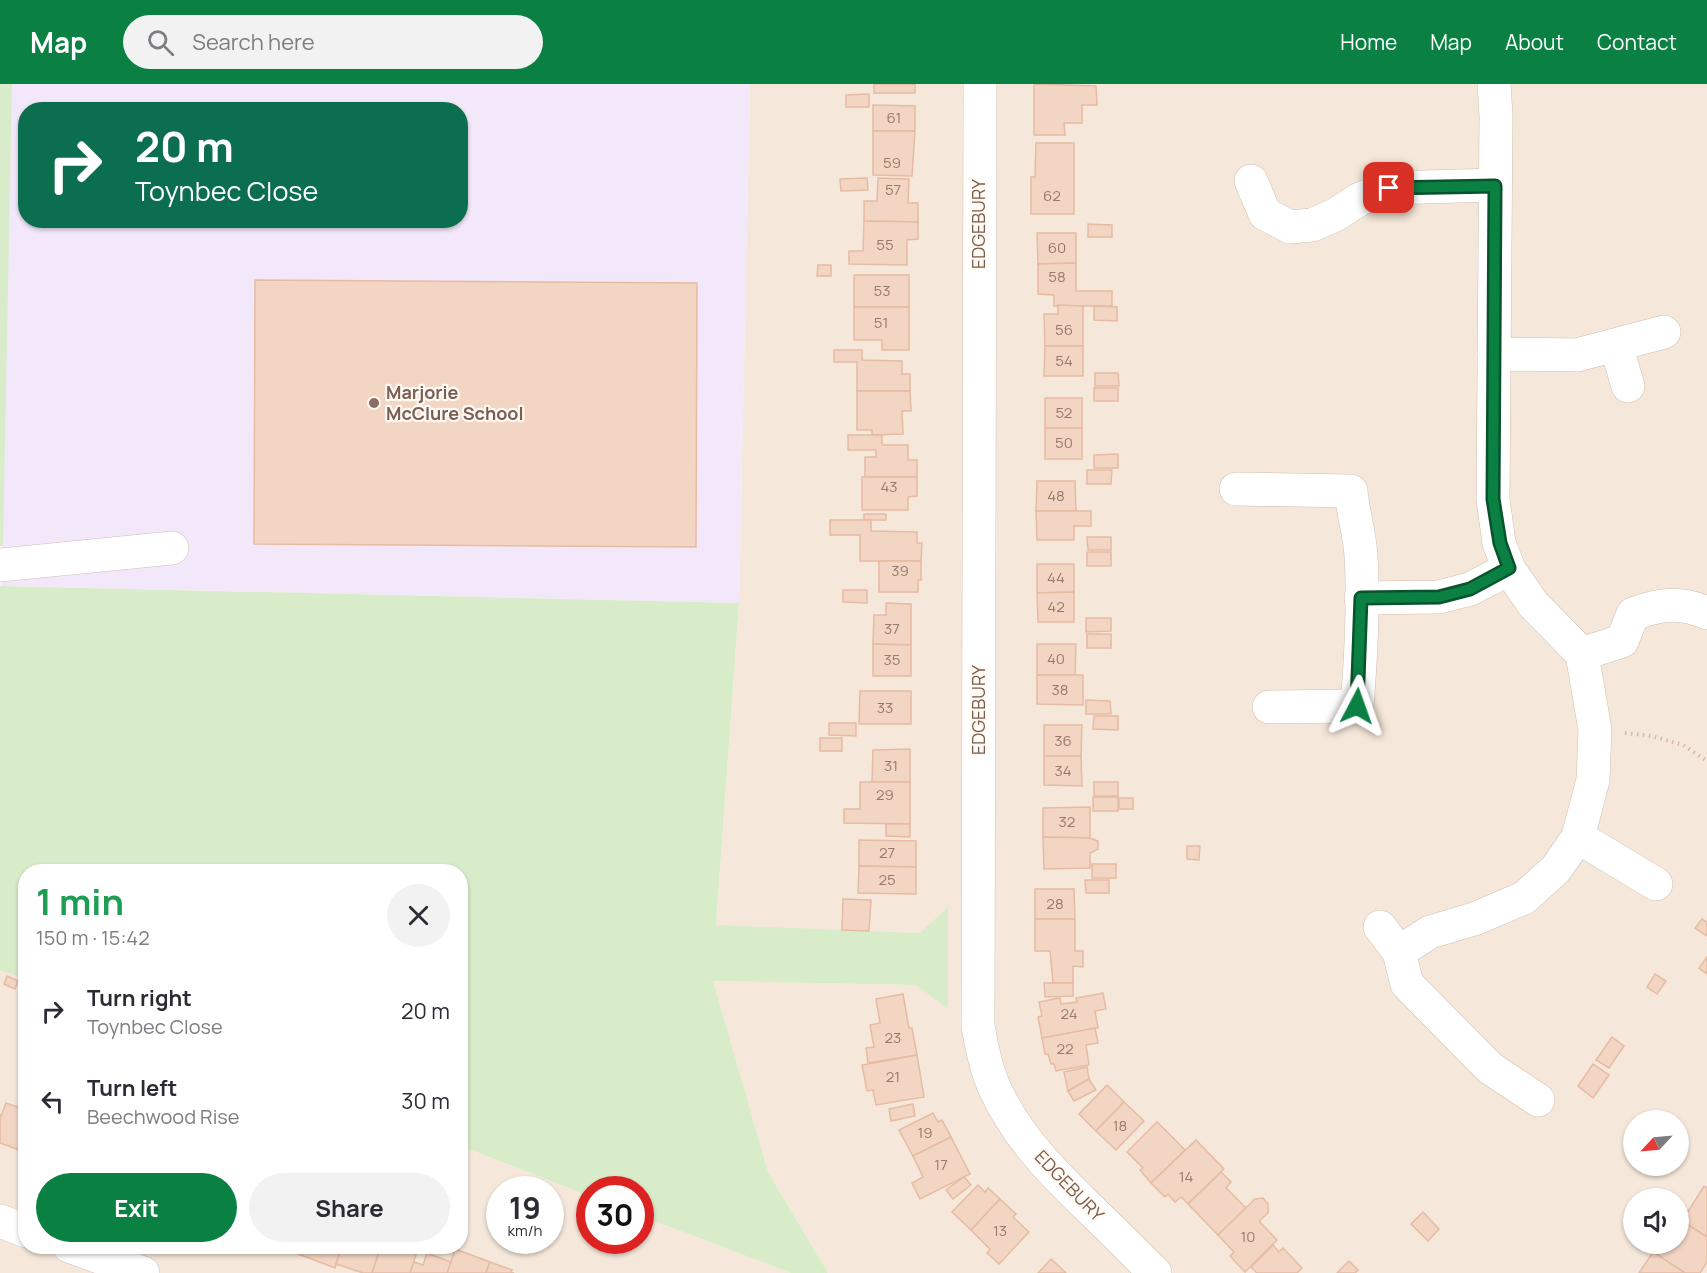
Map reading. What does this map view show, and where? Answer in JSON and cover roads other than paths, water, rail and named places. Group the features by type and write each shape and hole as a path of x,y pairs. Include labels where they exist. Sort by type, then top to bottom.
{"street":[{"name":"EDGEBURY","path":"980,84 978,1026 984,1058 994,1087 1024,1141 1155,1273"},
{"path":"1399,952 1430,932 1474,920 1524,898 1556,869 1578,837 1593,780 1594,729 1582,654 1533,604 1509,568 1500,543 1493,499 1496,116 1494,84"},
{"path":"1251,181 1265,214 1290,226 1312,225 1335,216 1360,199 1389,188 1495,186"},
{"path":"1494,354 1577,355 1664,332"},
{"path":"1616,345 1628,386"},
{"path":"1236,489 1352,491 1353,515 1361,554 1357,706 1269,706"},
{"path":"0,565 172,548"},
{"path":"1361,598 1439,597 1470,589 1509,568"},
{"path":"1582,654 1622,641 1633,614 1658,605 1694,607 1707,614"},
{"path":"1578,837 1656,884"},
{"path":"1380,927 1399,952 1407,984 1490,1068 1538,1100"},
{"path":"0,1221 18,1228"},
{"path":"81,1254 98,1266 142,1273"}],"place":[{"name":"Marjorie McClure School","path":"374,403"}]}
